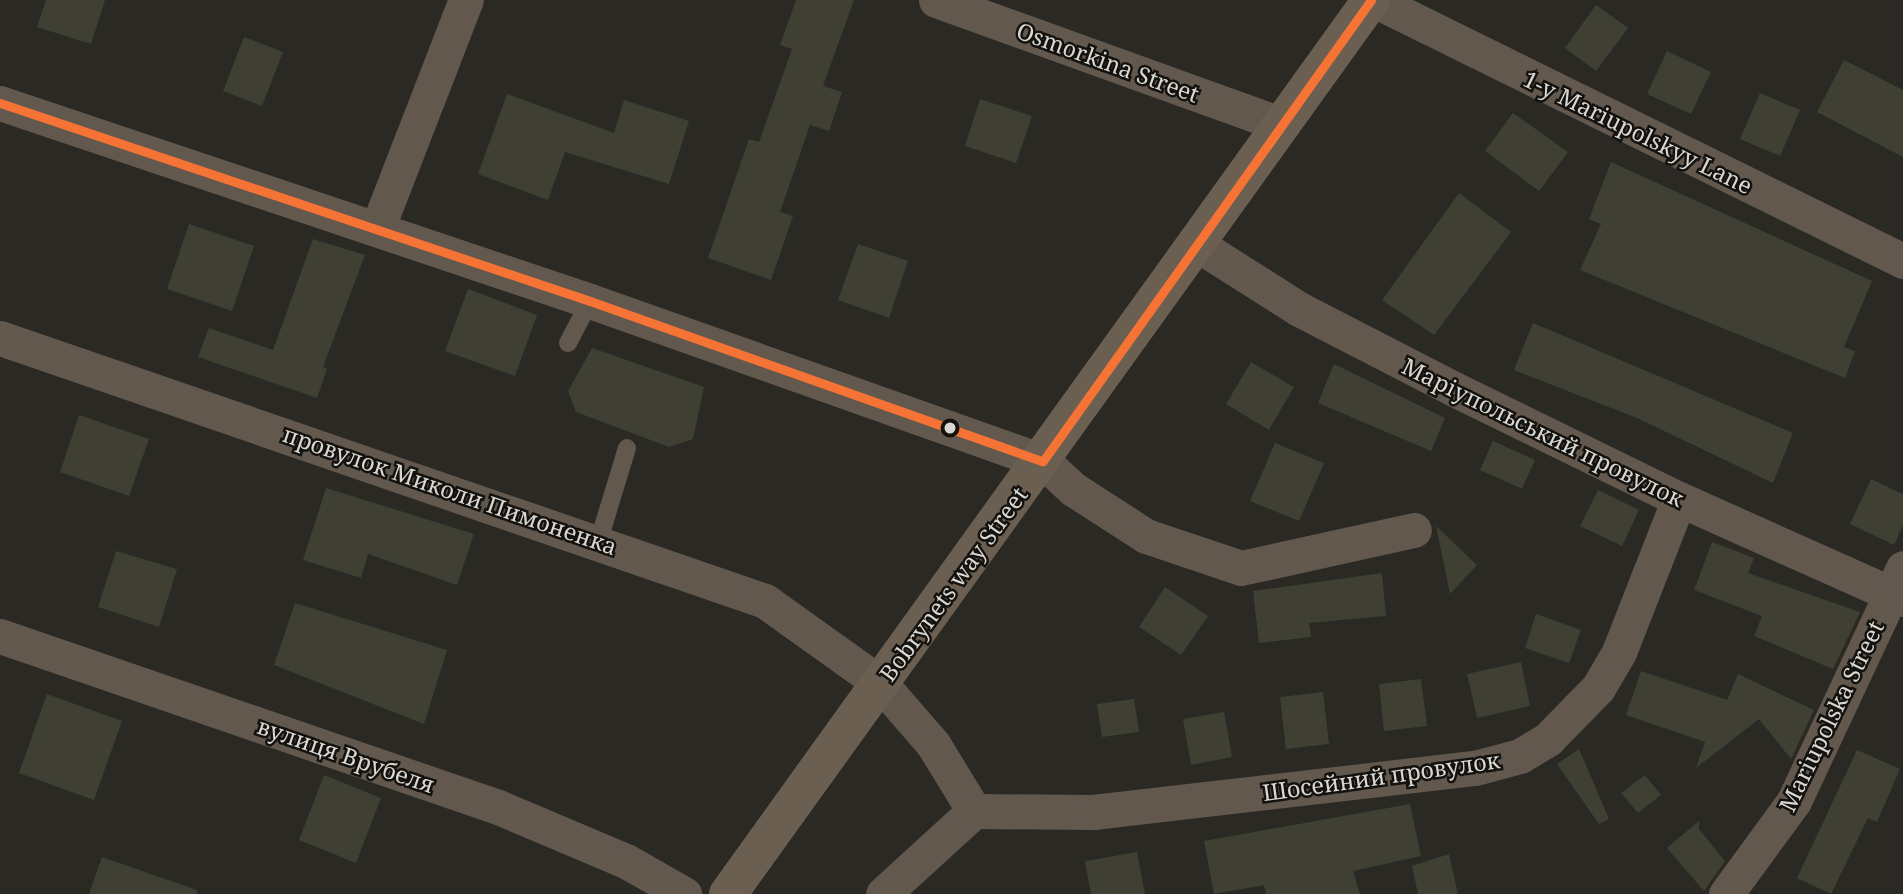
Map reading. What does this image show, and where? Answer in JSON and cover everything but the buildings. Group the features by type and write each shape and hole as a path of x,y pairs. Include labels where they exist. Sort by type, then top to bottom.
{"main road":[{"name":"Bobrynets way Street","path":"728,894 1043,461 1280,124 1373,0"}],"street":[{"path":"377,229 466,0"},
{"name":"Osmorkina Street","path":"936,0 1280,124"},
{"name":"1-y Mariupolskyy Lane","path":"1373,0 1903,261"},
{"path":"0,103 590,301 1043,461 1073,489 1146,536 1241,568 1414,530"},
{"name":"Маріупольський провулок","path":"1195,243 1299,309 1679,499 1899,587"},
{"name":"провулок Миколи Пимоненка","path":"0,338 598,540 765,601 880,683 933,744 974,811"},
{"name":"Шосейний провулок","path":"974,811 1093,812 1475,768 1520,756 1557,731 1598,688 1619,652 1679,499"},
{"name":"Mariupolska Street","path":"1726,894 1794,801 1899,587"},
{"name":"вулиця Врубеля","path":"0,636 498,807 626,861 684,894"},
{"path":"883,894 974,811"}],"lane":[{"path":"568,343 590,301"},
{"path":"598,540 626,448"}],"transit line":[{"path":"1043,461 1371,0"},
{"path":"0,103 590,301 1043,461"}]}
